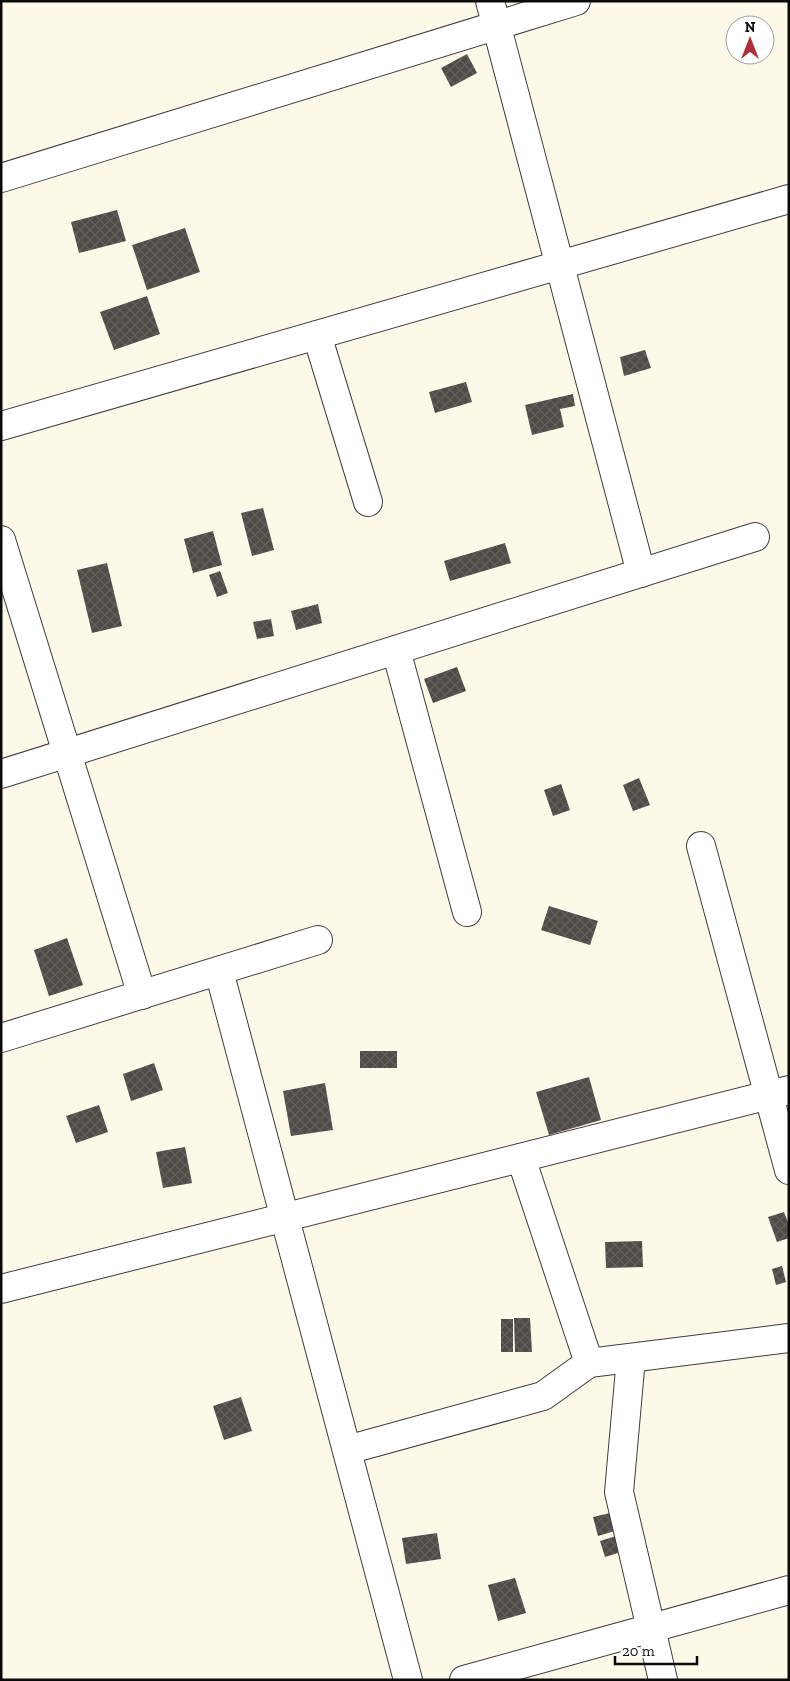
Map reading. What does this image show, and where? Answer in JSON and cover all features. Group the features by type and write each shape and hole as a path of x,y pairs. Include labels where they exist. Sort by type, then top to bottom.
{"street":[{"path":"1,178 493,13 576,1"},
{"path":"493,13 641,573"},
{"path":"1,426 789,199"},
{"path":"317,335 368,502"},
{"path":"1,774 755,537"},
{"path":"1,540 142,994"},
{"path":"396,650 468,912"},
{"path":"701,846 782,1096 789,1170"},
{"path":"1,1038 318,940"},
{"path":"219,971 408,1680"},
{"path":"1,1289 521,1158 782,1096"},
{"path":"521,1158 589,1363"},
{"path":"347,1450 543,1396 589,1363 789,1338"},
{"path":"631,1358 619,1492 663,1680"},
{"path":"464,1680 789,1590"}],"building":[{"path":"467,54 477,73 451,87 441,68"},
{"path":"117,210 126,241 79,253 71,222"},
{"path":"185,228 200,272 147,290 132,245"},
{"path":"147,296 160,334 114,350 100,312"},
{"path":"645,350 651,368 624,376 620,357"},
{"path":"466,382 472,402 435,413 429,392"},
{"path":"573,394 575,406 560,409 564,427 532,435 525,405"},
{"path":"263,508 274,550 252,556 241,513"},
{"path":"213,531 222,565 193,573 184,539"},
{"path":"505,543 511,563 450,581 444,561"},
{"path":"107,563 122,626 92,633 77,570"},
{"path":"220,571 228,593 217,597 209,575"},
{"path":"318,604 322,623 296,630 291,611"},
{"path":"271,619 274,636 257,639 253,622"},
{"path":"457,667 466,691 433,703 424,679"},
{"path":"639,778 650,805 633,811 623,785"},
{"path":"561,784 570,810 553,816 544,790"},
{"path":"549,906 598,921 590,945 541,930"},
{"path":"67,938 83,985 49,996 34,950"},
{"path":"360,1051 397,1051 397,1068 360,1068"},
{"path":"154,1063 163,1090 131,1101 123,1074"},
{"path":"589,1077 601,1120 549,1135 536,1092"},
{"path":"325,1083 333,1130 291,1136 283,1091"},
{"path":"99,1105 108,1132 76,1143 66,1116"},
{"path":"185,1147 192,1183 163,1188 156,1152"},
{"path":"784,1212 789,1225 789,1238 777,1242 768,1217"},
{"path":"642,1241 643,1267 606,1268 605,1242"},
{"path":"782,1266 786,1282 776,1285 772,1269"},
{"path":"514,1318 530,1318 532,1352 515,1352"},
{"path":"501,1319 513,1319 513,1352 501,1352"},
{"path":"241,1397 252,1431 224,1440 213,1406"},
{"path":"610,1513 615,1531 598,1536 593,1517"},
{"path":"437,1533 441,1559 406,1564 402,1538"},
{"path":"616,1536 621,1552 605,1557 600,1541"},
{"path":"515,1578 526,1613 498,1621 488,1585"}]}
